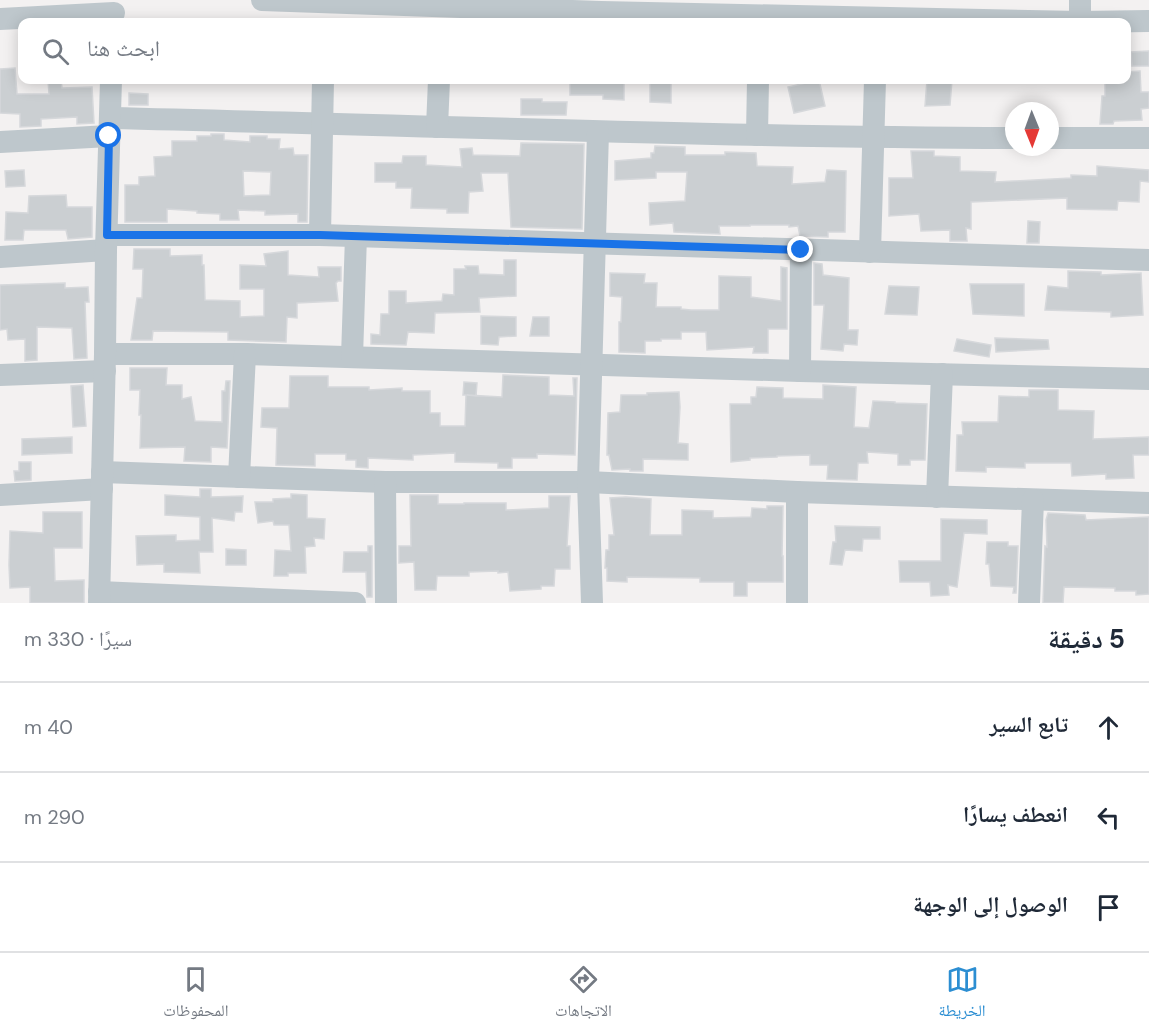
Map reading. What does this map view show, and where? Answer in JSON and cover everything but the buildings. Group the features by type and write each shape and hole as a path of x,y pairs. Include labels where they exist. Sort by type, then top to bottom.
{"street":[{"path":"262,0 324,12 441,14 471,3 733,7 757,18"},
{"path":"1080,0 1080,18"},
{"path":"0,19 114,12"},
{"path":"1131,21 1149,21"},
{"path":"111,84 99,597 355,603"},
{"path":"320,235 323,84"},
{"path":"437,127 439,84"},
{"path":"757,135 758,84"},
{"path":"870,252 875,84"},
{"path":"0,142 110,127 322,123 598,132 1005,138"},
{"path":"592,603 588,482 598,132"},
{"path":"1059,138 1149,138"},
{"path":"0,257 106,243 320,235 1149,260"},
{"path":"352,357 356,236"},
{"path":"800,371 801,250"},
{"path":"240,477 245,354"},
{"path":"0,375 105,362 245,354 1149,379"},
{"path":"937,497 942,374"},
{"path":"0,495 102,480 240,477 385,482 588,482 797,492 1149,503"},
{"path":"385,482 386,603"},
{"path":"797,492 797,603"},
{"path":"1029,603 1033,500"}],"route":[{"path":"109,136 107,235 320,235 801,250"}]}
